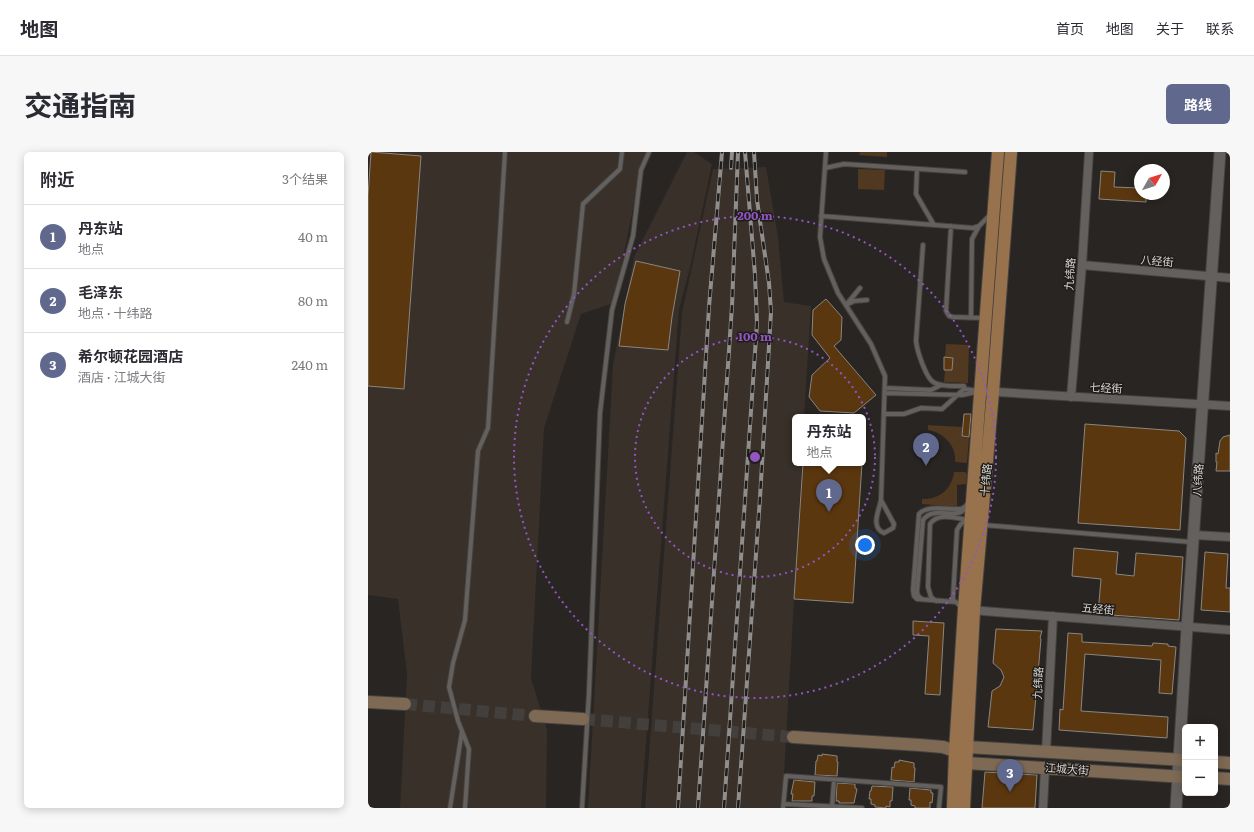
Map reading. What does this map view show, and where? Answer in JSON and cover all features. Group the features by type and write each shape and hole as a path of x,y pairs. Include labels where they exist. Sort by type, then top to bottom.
{"main road":[{"name":"十纬路","path":"973,522 973,491 998,152"},
{"name":"十纬路","path":"953,808 964,607 973,522 993,392 1012,152"},
{"name":"十纬路","path":"964,607 968,746 964,808"},
{"path":"368,702 405,704"},
{"path":"536,716 583,719"},
{"path":"793,737 920,744 943,747 955,751 966,762"},
{"name":"江城大街","path":"955,751 968,746 1182,760"},
{"name":"江城大街","path":"966,762 1181,776"},
{"path":"1218,762 1230,763"},
{"path":"1218,778 1230,779"}],"street":[{"name":"九纬路","path":"1071,397 1082,266 1088,152"},
{"name":"八纬路","path":"1183,724 1187,628 1220,152"},
{"name":"八经街","path":"1082,266 1230,278"},
{"name":"七经街","path":"980,391 1230,406"},
{"path":"1194,538 1230,537"},
{"name":"五经街","path":"964,607 1187,628 1230,630"},
{"name":"九纬路","path":"1046,752 1053,616"},
{"name":"八纬路","path":"1176,808 1182,760"},
{"path":"1043,808 1045,768"}],"lane":[{"path":"465,808 469,749 458,722 450,687 453,663 465,620 478,451 488,428 505,152"},
{"path":"567,322 574,294 583,204 620,169 622,152"},
{"path":"582,808 589,693 600,412 612,310 633,236 641,170 649,152"},
{"path":"826,152 820,237 824,259 834,285 868,338 883,369 886,380 881,500 876,522 879,530 884,533 893,528 894,524 881,500"},
{"path":"825,168 844,164 965,172"},
{"path":"917,169 916,194 934,225"},
{"path":"971,318 972,239 979,226 993,211"},
{"path":"822,216 973,228 979,226"},
{"path":"951,226 945,309 951,317 986,318"},
{"path":"923,244 917,347 929,379 942,385 964,386 964,388 980,391"},
{"path":"846,305 860,288"},
{"path":"846,305 868,300"},
{"path":"886,388 930,390 942,385"},
{"path":"884,414 904,414 921,408 942,409 964,388"},
{"path":"885,393 957,395 980,391"},
{"path":"926,600 920,598 917,592 922,522 926,516 934,513 960,513 964,510 973,491"},
{"path":"964,607 916,598 913,592 918,516 922,511 929,509 959,510 966,505"},
{"path":"936,601 931,596 928,587 930,524 934,519 942,516 973,522 1194,538"},
{"path":"964,607 953,598 957,530 960,525 973,522"},
{"path":"450,808 462,730"},
{"path":"862,808 784,806 786,776 941,787 939,808"},
{"path":"832,807 834,780"}],"shaded area":[{"path":"372,152 647,152 642,164 614,303 581,314 544,428 531,678 547,730 546,808 400,808 407,675 398,599 368,595 368,206"},
{"path":"687,152 694,152 712,164 690,268 679,309 641,808 588,808 613,365 634,257"},
{"path":"860,152 887,152 887,157 859,155"},
{"path":"766,167 778,237 784,302 811,306 804,414 792,414 792,466 802,466 782,808 645,808 682,313 713,169"},
{"path":"858,169 885,170 884,190 858,189"},
{"path":"946,344 969,345 968,383 944,382 945,370 952,370 953,358 945,357"},
{"path":"928,425 962,427 962,437 969,438 967,463 955,462 954,451 951,445 944,437 934,431 928,430"},
{"path":"954,472 965,472 967,474 966,484 957,485 957,507 922,504 922,499 934,498 944,492 951,484"}],"building":[{"path":"371,152 421,156 404,389 368,386 368,196"},
{"path":"1101,171 1115,172 1114,187 1134,188 1134,200 1146,200 1146,202 1099,199"},
{"path":"636,261 680,271 668,350 619,346 625,304"},
{"path":"826,299 842,317 841,340 834,346 876,395 854,413 820,411 809,397 812,375 830,358 812,335 813,310"},
{"path":"944,357 953,358 952,370 944,370"},
{"path":"964,414 971,414 969,437 962,436"},
{"path":"1085,424 1179,431 1186,438 1180,530 1078,523"},
{"path":"1230,435 1230,471 1216,471 1216,453 1218,454 1220,441 1223,437"},
{"path":"803,466 862,466 853,603 794,599"},
{"path":"1074,548 1118,552 1116,574 1134,576 1136,553 1183,557 1179,620 1098,614 1101,579 1072,576"},
{"path":"1205,552 1228,554 1226,588 1230,588 1230,612 1201,610"},
{"path":"913,621 944,623 940,695 925,694 929,636 913,635"},
{"path":"996,629 1042,631 1040,638 1033,730 988,727 992,691 1000,686 1004,677 1001,670 993,663"},
{"path":"1068,633 1082,634 1082,642 1152,646 1153,643 1168,644 1168,646 1176,647 1172,694 1159,693 1161,660 1085,654 1081,711 1168,717 1167,738 1059,730 1060,709 1063,710"},
{"path":"822,754 837,756 837,776 815,775 818,755 822,756"},
{"path":"899,760 914,763 914,782 891,780 892,767 894,768 895,762 899,762"},
{"path":"985,772 1037,775 1035,808 982,808"},
{"path":"794,780 815,782 812,801 792,801 793,794 791,794"},
{"path":"837,783 855,784 855,788 857,789 854,803 839,803 839,801 836,801"},
{"path":"872,786 893,787 890,807 875,807 875,805 871,804 871,799 869,799"},
{"path":"910,788 931,790 931,793 933,793 930,808 915,808 915,806 911,805 911,800 909,800"}],"tunnel":[{"path":"405,704 535,716"},
{"path":"583,719 793,737"}],"railway":[{"path":"678,808 709,307 722,152"},
{"path":"731,168 732,152"},
{"path":"698,808 732,306 738,152"},
{"path":"724,808 757,323 755,275 745,152"},
{"path":"738,808 760,498 771,312 769,283 757,200 754,152"}],"place":[{"name":"毛泽东","path":"926,466"},
{"name":"丹东站","path":"829,512"},
{"name":"希尔顿花园酒店","path":"1010,792"}]}
